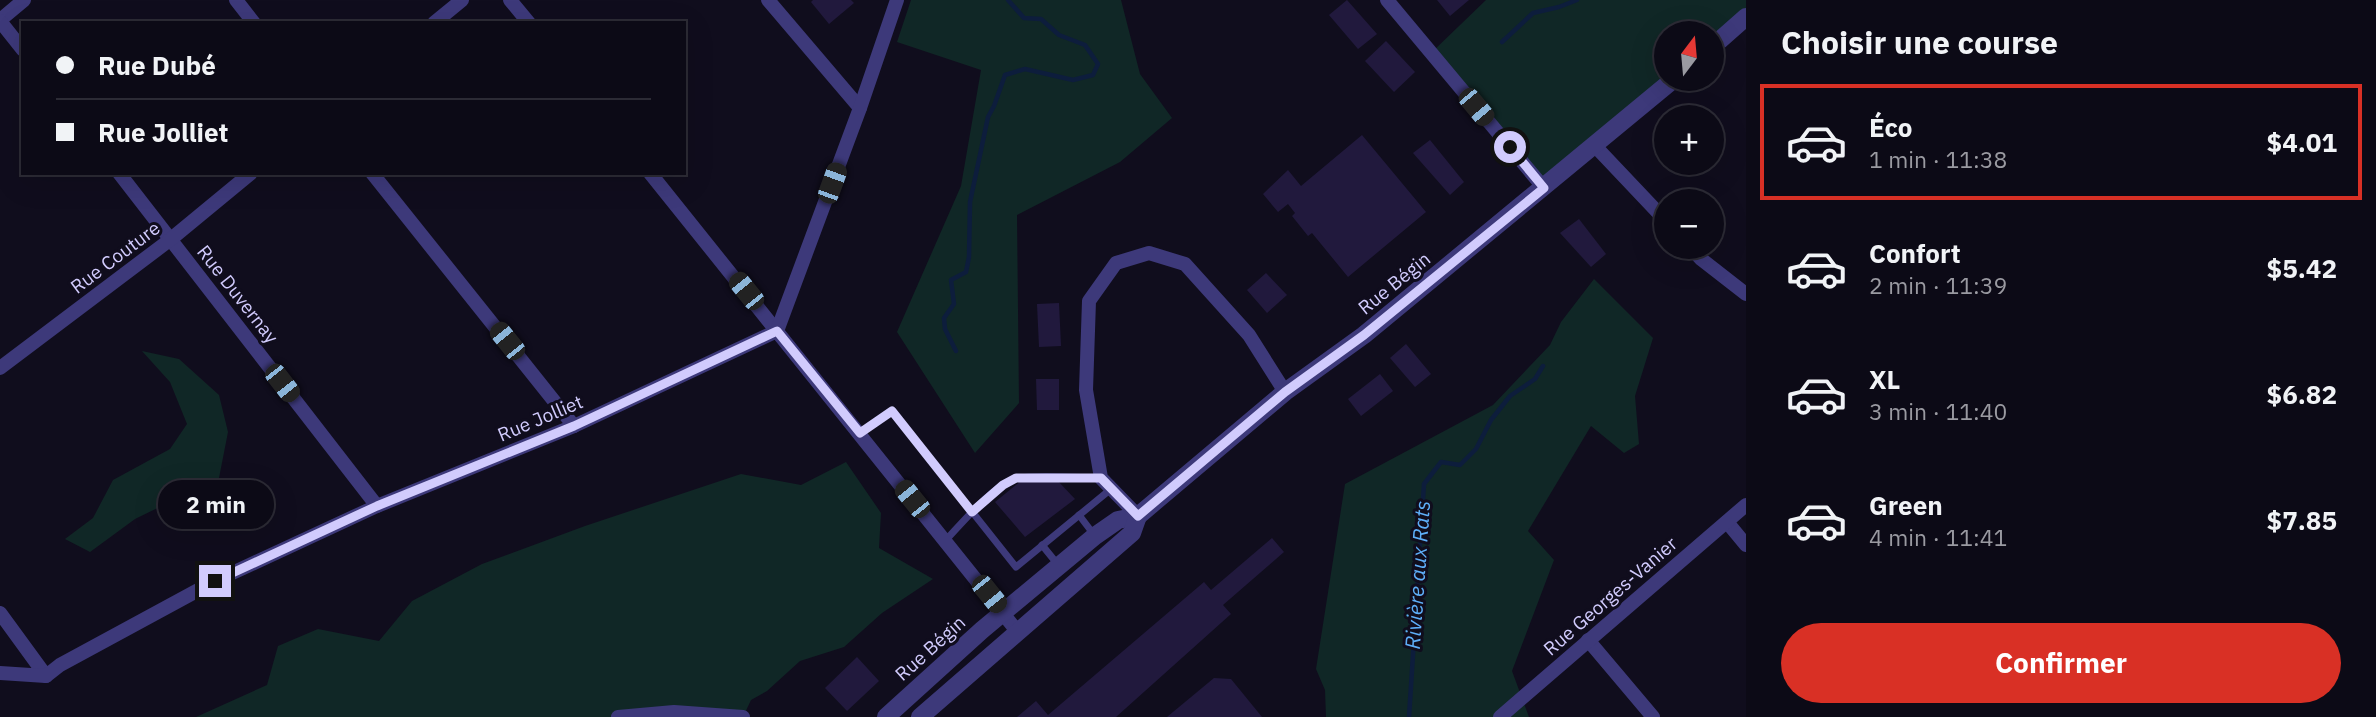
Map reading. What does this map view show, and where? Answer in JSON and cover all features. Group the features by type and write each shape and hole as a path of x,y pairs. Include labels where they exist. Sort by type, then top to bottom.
{"street":[{"path":"21,47 0,20 24,0"},
{"path":"236,0 252,21"},
{"path":"437,21 462,0"},
{"path":"510,0 527,21"},
{"path":"768,0 859,108"},
{"path":"777,331 897,0"},
{"path":"1387,0 1544,188"},
{"path":"1724,36 1746,17"},
{"name":"Rue Bégin","path":"886,717 1003,612 1095,536 1118,520 1138,516 1285,392 1364,335 1660,91"},
{"path":"1595,146 1654,208"},
{"name":"Rue Duvernay","path":"121,175 377,506"},
{"name":"Rue Couture","path":"2,363 171,239 249,175"},
{"path":"374,175 574,426"},
{"path":"652,175 1017,631"},
{"path":"1138,516 1106,483 1086,390 1089,301 1116,264 1149,253 1185,264 1249,335 1285,392"},
{"path":"1701,259 1746,294"},
{"name":"Rue Jolliet","path":"46,676 60,665 215,581 377,506 574,426 777,331"},
{"name":"Rue Georges-Vanier","path":"1500,717 1746,505"},
{"name":"Rue Bégin","path":"920,717 1132,533 1138,516"},
{"path":"1727,522 1746,545"},
{"path":"0,613 46,676"},
{"path":"1588,640 1653,717"},
{"path":"0,673 46,676"},
{"path":"618,717 674,712 743,717"}],"lane":[{"path":"860,433 892,411 1016,567 1079,515 1106,483"},
{"path":"946,540 972,512 1003,485 1016,478 1106,483"},
{"path":"1079,515 1095,536"},
{"path":"1042,545 1059,566"}],"green space":[{"path":"911,0 1121,0 1140,74 1172,118 1120,162 1017,215 1019,403 975,453 897,332 961,186 981,70 897,42"},
{"path":"1486,0 1746,0 1746,17 1724,36 1724,21 1654,21 1654,87 1544,188 1431,53"},
{"path":"1594,279 1653,338 1635,396 1639,444 1624,453 1591,426 1528,531 1554,560 1512,671 1529,717 1326,717 1325,690 1316,669 1345,484 1493,405 1550,345 1561,322"},
{"path":"142,351 179,359 219,395 228,432 219,478 135,519 90,552 65,539 93,518 113,480 170,449 187,424 170,382"},
{"path":"846,462 881,513 879,548 933,579 882,613 844,647 800,661 767,691 751,700 743,717 196,717 267,685 278,646 318,629 379,641 412,601 482,564 741,474 801,485"}],"building":[{"path":"851,0 854,3 829,24 811,2"},
{"path":"1347,0 1377,34 1358,49 1329,15"},
{"path":"1437,0 1469,0 1450,16"},
{"path":"1386,41 1415,72 1394,92 1365,61"},
{"path":"1362,135 1426,212 1348,277 1312,233 1308,236 1292,216 1295,213 1288,204 1278,212 1263,194 1288,170 1301,186"},
{"path":"1430,140 1464,182 1450,195 1413,153"},
{"path":"1579,219 1606,254 1591,267 1560,233"},
{"path":"1266,273 1287,295 1267,313 1247,290"},
{"path":"1059,303 1061,346 1039,347 1037,304"},
{"path":"1406,344 1431,374 1415,387 1390,358"},
{"path":"1380,374 1393,391 1361,416 1348,399"},
{"path":"1036,379 1059,379 1059,410 1037,410"},
{"path":"1022,480 1057,480 1075,499 1025,537 995,502"},
{"path":"1272,538 1284,552 1223,605 1231,614 1116,717 1017,717 1036,701 1048,715 1204,582 1211,590"},
{"path":"857,657 879,681 847,711 825,688"},
{"path":"1214,678 1231,679 1262,717 1167,717"}],"waterway":[{"name":"Rivière aux Rats","path":"956,351 945,329 944,318 954,304 951,280 966,272 969,257 970,202 988,117 1005,75 1025,69 1073,80 1093,75 1098,64 1085,45 1059,35 1041,19 1024,18 1008,0"},
{"name":"Rivière aux Rats","path":"1502,42 1533,13 1577,0"},
{"name":"Rivière aux Rats","path":"1409,717 1424,484 1441,462 1460,465 1476,449 1491,420 1510,396 1535,379 1543,366"}],"route":[{"path":"215,581 377,506 574,426 777,331 860,433 892,411 972,512 1003,485 1016,478 1101,478 1138,516 1285,392 1364,335 1544,188 1510,147"}]}
